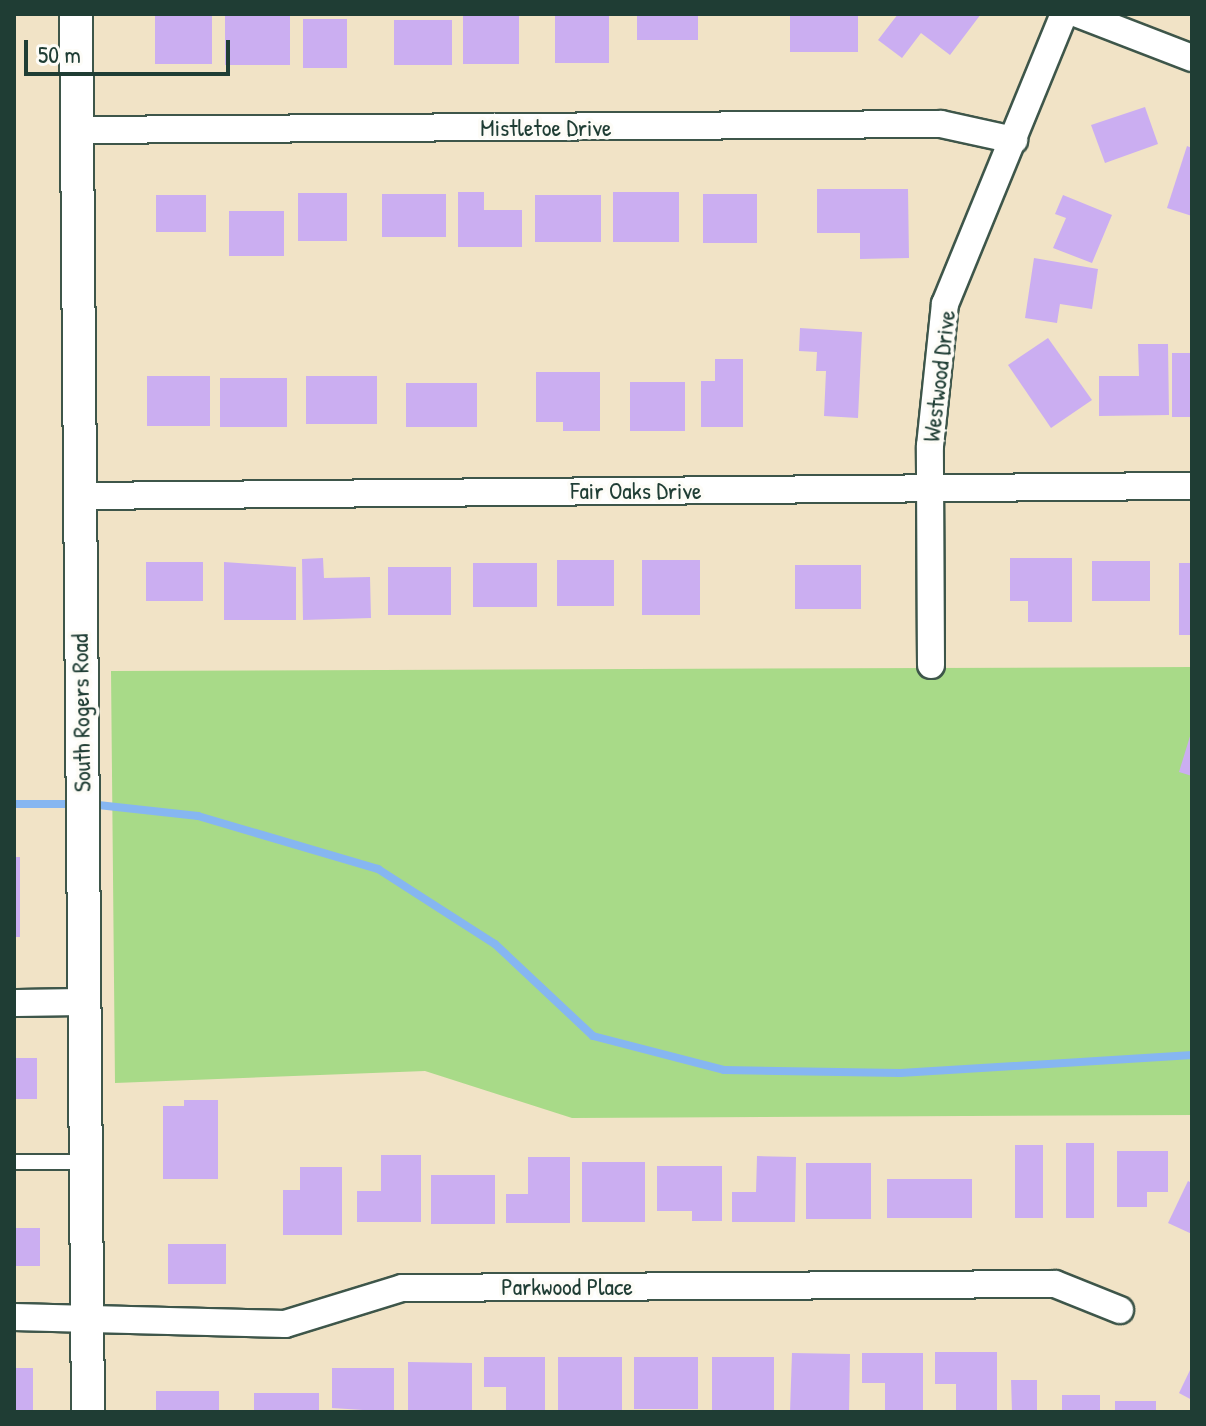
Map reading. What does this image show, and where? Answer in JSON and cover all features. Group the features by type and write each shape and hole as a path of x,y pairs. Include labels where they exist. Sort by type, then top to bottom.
{"street":[{"name":"South Rogers Road","path":"76,14 88,1412"},
{"name":"Westwood Drive","path":"931,665 929,489 932,398 945,304 1064,14"},
{"path":"1078,14 1192,58"},
{"name":"Mistletoe Drive","path":"77,130 941,124 1014,140"},
{"name":"Fair Oaks Drive","path":"80,496 1192,486"},
{"path":"14,1003 84,1002"},
{"name":"Parkwood Place","path":"14,1317 285,1324 368,1294 418,1288 1055,1284 1120,1310"}],"lane":[{"path":"14,1162 86,1162"}],"green space":[{"path":"1192,667 1192,1115 572,1118 425,1071 115,1083 111,671"}],"building":[{"path":"155,14 212,14 212,64 155,64"},
{"path":"225,14 290,14 290,65 225,65"},
{"path":"463,14 519,14 519,64 463,64"},
{"path":"555,14 609,14 609,63 555,63"},
{"path":"637,14 698,14 698,40 637,40"},
{"path":"790,14 858,14 858,52 790,52"},
{"path":"898,14 981,14 950,55 921,33 902,58 878,40"},
{"path":"303,19 347,19 347,68 303,68"},
{"path":"394,20 452,20 452,65 394,65"},
{"path":"1145,107 1158,144 1105,163 1091,125"},
{"path":"1187,146 1192,148 1192,216 1167,208"},
{"path":"817,189 908,189 909,258 860,259 860,233 817,233"},
{"path":"458,192 484,192 484,210 522,210 522,247 458,247"},
{"path":"613,192 679,192 679,242 613,242"},
{"path":"298,193 347,193 347,241 298,241"},
{"path":"382,194 446,194 446,237 382,237"},
{"path":"703,194 757,194 757,243 703,243"},
{"path":"156,195 206,195 206,232 156,232"},
{"path":"535,195 601,195 601,242 535,242"},
{"path":"1063,195 1112,215 1092,263 1053,248 1066,218 1055,214"},
{"path":"229,211 284,211 284,256 229,256"},
{"path":"1034,258 1098,269 1092,309 1060,304 1057,323 1025,318"},
{"path":"800,328 862,332 858,418 824,416 826,371 816,371 817,352 799,351"},
{"path":"1048,338 1092,400 1051,428 1008,365"},
{"path":"1138,344 1168,344 1169,415 1099,416 1099,376 1139,376"},
{"path":"1172,353 1192,353 1192,417 1172,417"},
{"path":"715,359 743,359 743,427 701,427 701,381 715,381"},
{"path":"536,372 600,372 600,431 563,431 563,422 536,422"},
{"path":"147,376 210,376 210,426 147,426"},
{"path":"306,376 377,376 377,424 306,424"},
{"path":"220,378 287,378 287,427 220,427"},
{"path":"630,382 685,382 685,431 630,431"},
{"path":"406,383 477,383 477,427 406,427"},
{"path":"323,558 324,578 370,577 371,618 303,620 302,559"},
{"path":"1010,558 1072,558 1072,622 1028,622 1028,601 1010,601"},
{"path":"557,560 614,560 614,606 557,606"},
{"path":"642,560 700,560 700,615 642,615"},
{"path":"1092,561 1150,561 1150,601 1092,601"},
{"path":"146,562 203,562 203,601 146,601"},
{"path":"224,562 296,567 296,620 224,620"},
{"path":"473,563 537,563 537,607 473,607"},
{"path":"1179,563 1192,563 1192,635 1179,635"},
{"path":"795,565 861,565 861,609 795,609"},
{"path":"388,567 451,567 451,615 388,615"},
{"path":"1192,733 1192,776 1179,772"},
{"path":"14,857 20,857 20,937 14,937"},
{"path":"14,1058 37,1058 37,1099 14,1099"},
{"path":"184,1100 218,1100 218,1179 163,1179 163,1106 184,1106"},
{"path":"1066,1143 1094,1143 1094,1218 1066,1218"},
{"path":"1015,1145 1043,1145 1043,1218 1015,1218"},
{"path":"1117,1151 1168,1151 1168,1192 1147,1192 1147,1207 1117,1207"},
{"path":"381,1155 421,1155 421,1222 357,1222 357,1191 381,1191"},
{"path":"757,1156 796,1157 795,1222 732,1222 732,1192 756,1192"},
{"path":"528,1157 570,1157 570,1223 506,1223 506,1194 528,1194"},
{"path":"582,1162 645,1162 645,1222 582,1222"},
{"path":"806,1163 871,1163 871,1219 806,1219"},
{"path":"657,1166 722,1166 722,1221 692,1221 692,1211 657,1211"},
{"path":"300,1167 342,1167 342,1235 283,1235 283,1190 300,1190"},
{"path":"431,1175 495,1175 495,1224 431,1224"},
{"path":"887,1179 972,1179 972,1218 887,1218"},
{"path":"1188,1181 1192,1183 1192,1234 1168,1223"},
{"path":"14,1228 40,1228 40,1266 14,1266"},
{"path":"168,1244 226,1244 226,1284 168,1284"},
{"path":"935,1352 997,1352 997,1412 956,1412 956,1384 935,1384"},
{"path":"792,1353 850,1354 849,1412 790,1412"},
{"path":"862,1353 923,1353 923,1412 885,1412 885,1383 862,1383"},
{"path":"484,1357 545,1357 545,1412 506,1412 506,1387 484,1387"},
{"path":"558,1357 622,1357 622,1412 558,1412"},
{"path":"634,1357 698,1357 698,1409 634,1409"},
{"path":"712,1357 774,1357 774,1410 712,1410"},
{"path":"408,1362 472,1363 472,1412 408,1412"},
{"path":"1192,1366 1192,1400 1179,1393"},
{"path":"14,1368 33,1368 33,1412 14,1412"},
{"path":"332,1368 394,1368 394,1412 332,1408"},
{"path":"1011,1380 1037,1380 1037,1412 1012,1412"},
{"path":"156,1391 219,1391 219,1412 156,1412"},
{"path":"254,1393 319,1393 319,1412 254,1412"},
{"path":"1062,1395 1100,1395 1100,1412 1062,1412"},
{"path":"1115,1401 1156,1401 1156,1412 1115,1412"}],"waterway":[{"path":"14,804 75,804"},
{"path":"89,804 198,816 378,869 495,944 593,1036 724,1070 900,1073 1192,1055"}]}
